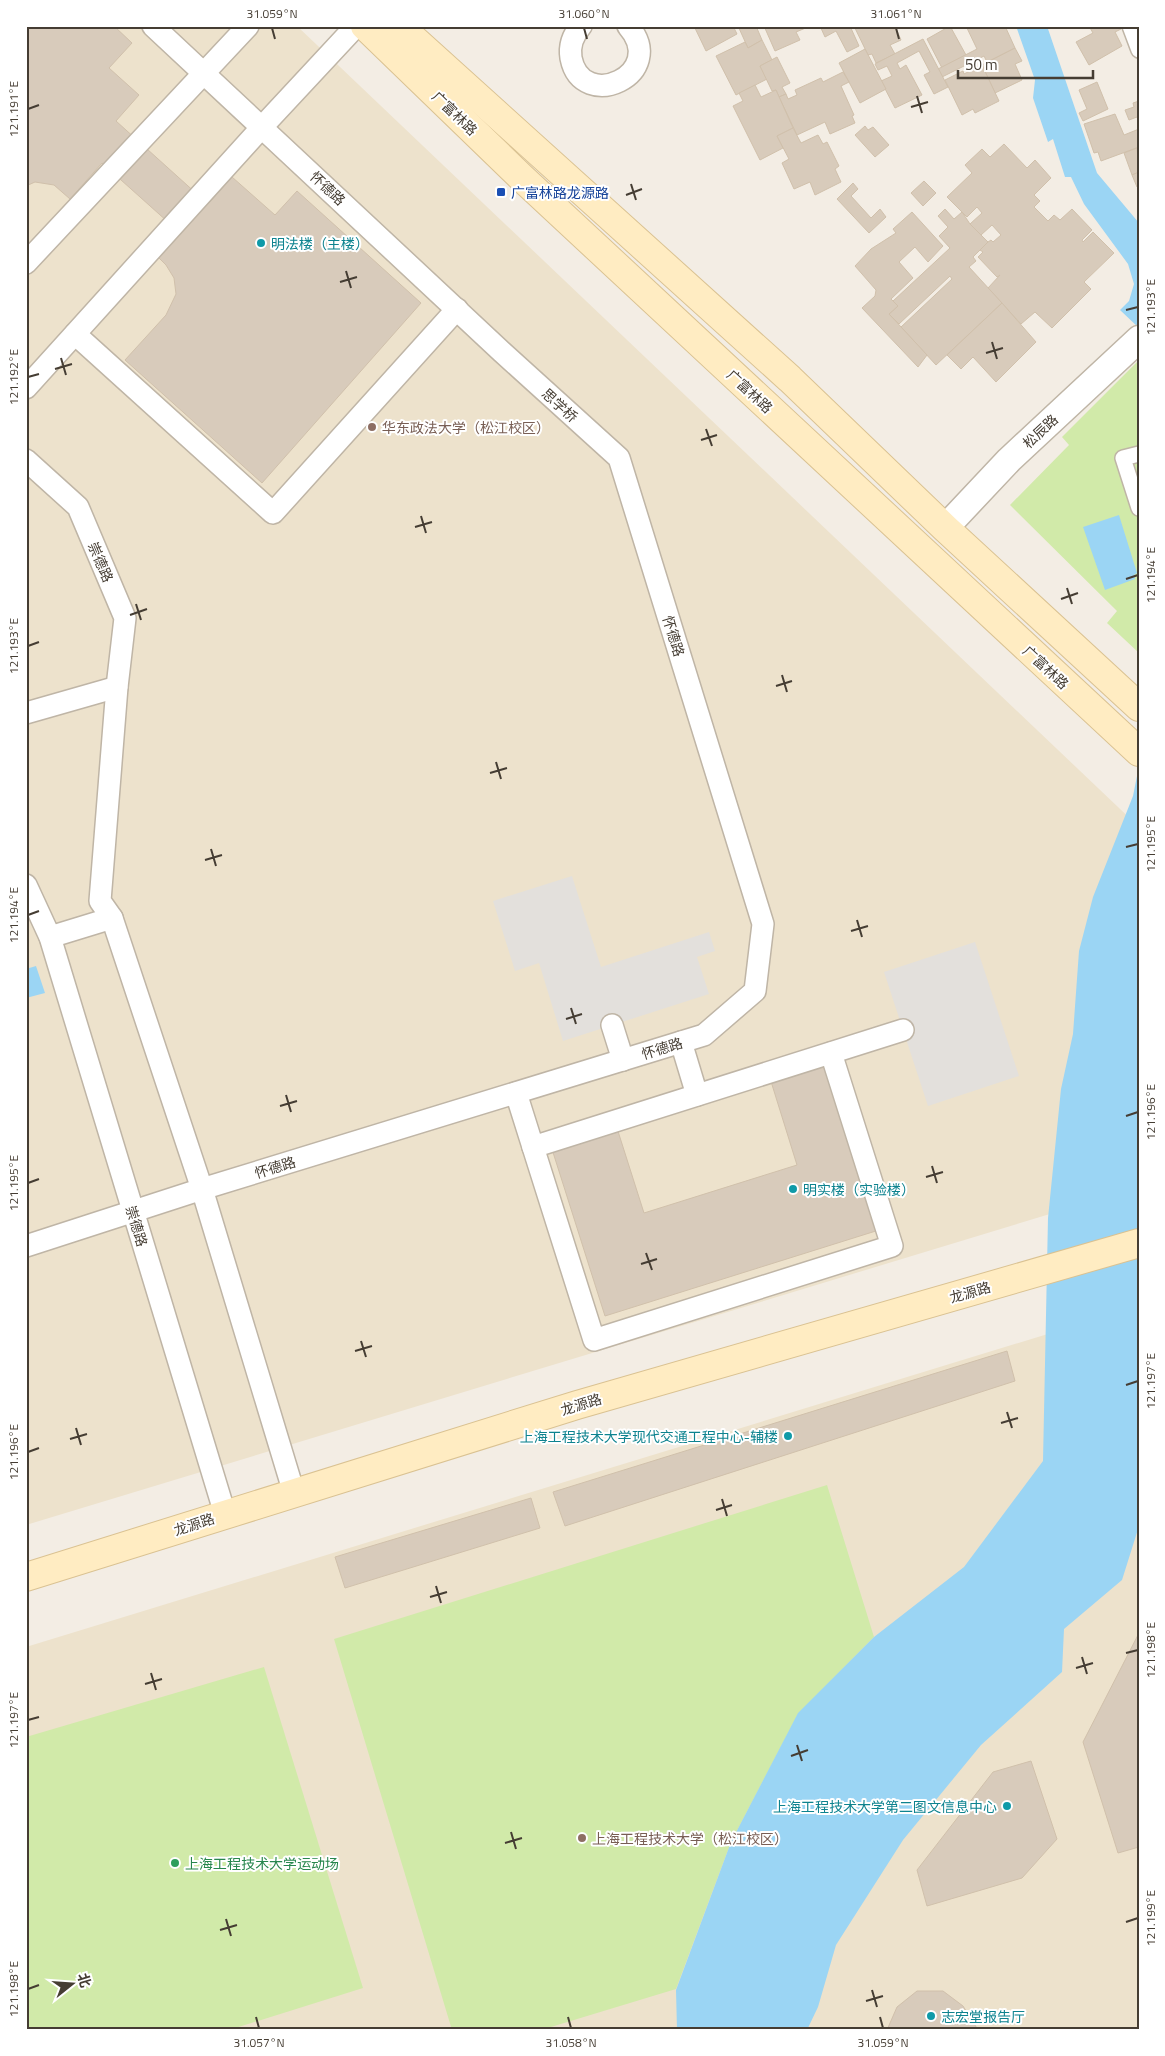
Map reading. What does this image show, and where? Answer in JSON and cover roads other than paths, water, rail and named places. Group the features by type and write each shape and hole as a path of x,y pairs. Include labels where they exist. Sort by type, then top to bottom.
{"main road":[{"name":"广富林路","path":"365,26 521,177 1139,752"},
{"name":"广富林路","path":"399,26 790,379 945,528 1139,707"},
{"name":"龙源路","path":"26,1577 577,1405 1139,1243"}],"street":[{"name":"怀德路","path":"153,26 502,352"},
{"path":"26,263 248,26"},
{"path":"26,388 356,26"},
{"path":"581,26 571,42 572,64 578,74 588,81 598,85 610,86 621,82 630,75 636,65 639,55 638,44 634,33 628,26"},
{"path":"1130,26 1139,50"},
{"path":"75,334 273,513 457,309"},
{"name":"松辰路","path":"945,528 1009,460 1139,339"},
{"name":"思学桥","path":"502,352 619,458"},
{"path":"1139,454 1123,458 1139,508"},
{"name":"怀德路","path":"26,1246 202,1189 704,1035 755,991 763,924 619,458"},
{"name":"崇德路","path":"26,460 78,507 125,618 116,687 100,901 112,918 202,1189 294,1493"},
{"path":"26,712 116,687"},
{"name":"崇德路","path":"26,885 50,937 224,1514"},
{"path":"50,937 112,918"},
{"path":"612,1025 623,1060"},
{"path":"533,1147 903,1030"},
{"path":"681,1042 697,1095"},
{"path":"516,1093 594,1340 892,1246 831,1053"}],"water":[{"path":"1016,26 1047,26 1097,173 1139,223 1139,328 1120,310 1129,301 1134,284 1128,264 1084,204 1071,177 1065,177 1053,139 1048,142 1033,98 1035,80"},
{"path":"1119,515 1137,573 1134,575 1135,579 1105,590 1083,527"},
{"path":"1139,766 1139,1526 1122,1580 1064,1629 1062,1672 981,1745 903,1840 836,1945 818,2007 807,2030 677,2030 676,1990 731,1842 798,1713 874,1637 964,1567 1043,1461 1048,1218 1061,1089 1073,1034 1079,951 1093,897 1133,796"},
{"path":"36,966 45,993 26,998 26,969"}],"place":[{"name":"广富林路龙源路","path":"501,192"},
{"name":"明法楼（主楼）","path":"261,243"},
{"name":"华东政法大学（松江校区）","path":"372,427"},
{"name":"明实楼（实验楼）","path":"793,1189"},
{"name":"上海工程技术大学现代交通工程中心-辅楼","path":"788,1436"},
{"name":"上海工程技术大学第二图文信息中心","path":"1007,1806"},
{"name":"上海工程技术大学（松江校区）","path":"582,1838"},
{"name":"上海工程技术大学运动场","path":"175,1863"},
{"name":"志宏堂报告厅","path":"931,2016"}]}
